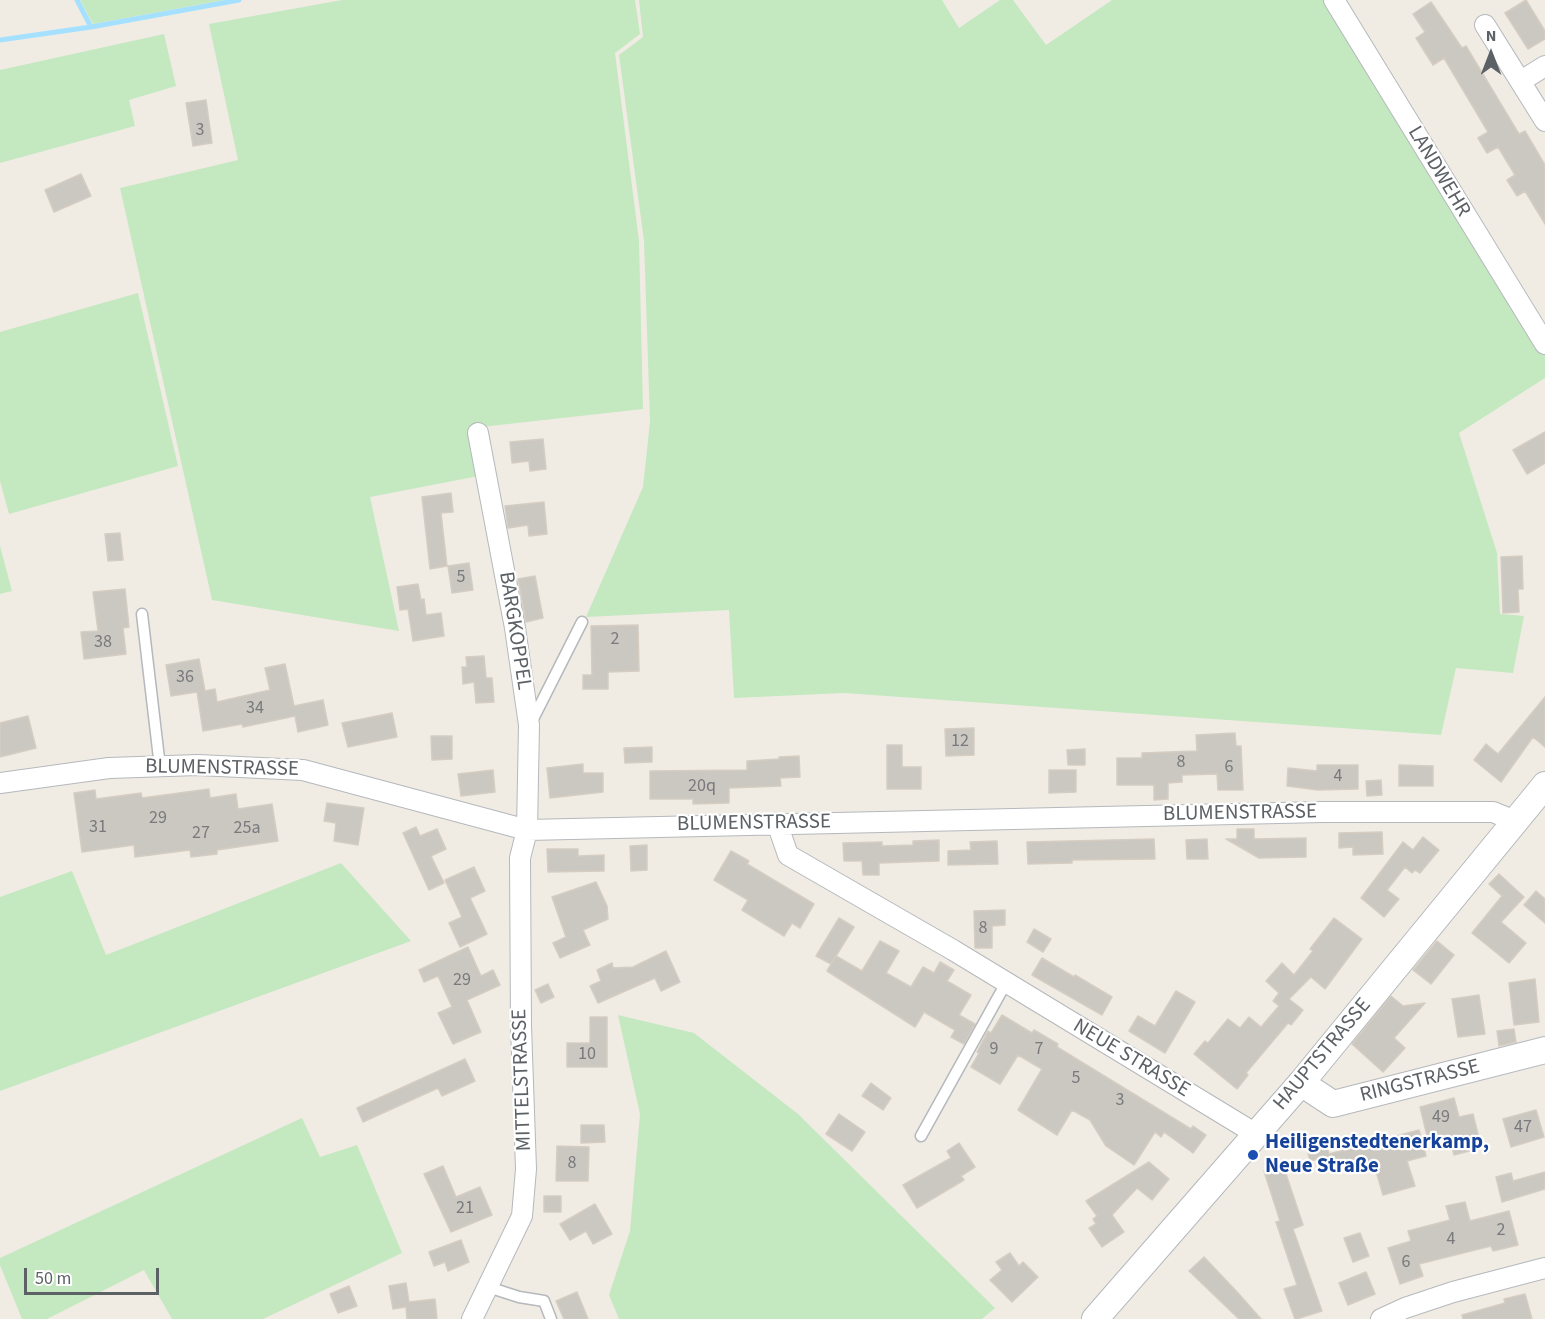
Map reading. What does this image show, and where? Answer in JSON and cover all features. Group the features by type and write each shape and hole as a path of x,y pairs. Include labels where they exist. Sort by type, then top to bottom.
{"street":[{"name":"LANDWEHR","path":"1334,0 1456,203 1545,344"},
{"path":"1485,25 1545,121"},
{"path":"1521,81 1545,66"},
{"name":"BARGKOPPEL","path":"478,433 515,628 529,725 526,830"},
{"name":"BLUMENSTRASSE","path":"0,783 109,768 198,765 303,770 526,830 1397,811 1493,812 1515,820"},
{"name":"HAUPTSTRASSE","path":"1095,1319 1301,1083 1545,785"},
{"name":"NEUE STRASSE","path":"777,823 788,855 953,950 1256,1134"},
{"name":"MITTELSTRASSE","path":"472,1319 522,1215 524,1202 526,1169 521,1026 520,858 526,830"},
{"name":"RINGSTRASSE","path":"1301,1083 1333,1104 1545,1050"},
{"path":"1382,1319 1405,1308 1453,1292 1545,1268"}],"lane":[{"path":"142,614 160,767"},
{"path":"529,725 582,622"},
{"path":"921,1136 1006,983"},
{"path":"488,1287 519,1297 544,1301 551,1319"}],"green space":[{"path":"80,0 225,0 93,24"},
{"path":"342,0 635,0 640,34 615,53 639,241 643,409 481,427 484,475 370,497 399,631 212,600 120,188 238,160 209,24"},
{"path":"639,0 942,0 959,28 1000,0 1013,0 1046,45 1112,0 1326,0 1545,354 1545,378 1459,433 1497,553 1500,614 1524,616 1513,673 1456,668 1441,735 844,693 734,698 729,610 586,617 643,487 650,422 644,241 619,55 643,37"},
{"path":"164,34 176,86 129,100 135,126 0,163 0,70"},
{"path":"138,293 178,466 9,514 0,481 0,332"},
{"path":"0,546 12,591 0,594"},
{"path":"341,863 411,941 0,1091 0,897 72,871 106,955"},
{"path":"618,1015 694,1033 798,1114 995,1308 982,1319 619,1319 609,1295 630,1231 640,1114"},
{"path":"302,1118 320,1157 357,1145 402,1253 263,1319 172,1319 144,1270 47,1319 22,1319 0,1265 0,1258"}],"building":[{"path":"1526,0 1545,31 1545,39 1528,49 1505,13"},
{"path":"1431,2 1462,48 1466,46 1519,134 1525,131 1545,165 1545,224 1525,191 1517,196 1507,180 1515,175 1498,147 1487,153 1478,138 1488,132 1444,58 1433,65 1416,38 1425,32 1413,14"},
{"path":"206,100 212,143 193,146 186,103"},
{"path":"81,174 91,196 54,212 45,190"},
{"path":"1545,432 1545,463 1527,474 1513,450"},
{"path":"543,439 546,469 530,471 529,461 512,463 510,442"},
{"path":"451,493 453,512 441,513 447,566 430,569 422,497"},
{"path":"544,502 547,534 529,536 528,525 508,528 505,506"},
{"path":"120,533 123,560 108,561 105,534"},
{"path":"1522,556 1523,589 1518,589 1519,612 1503,613 1501,557"},
{"path":"469,563 473,590 452,593 448,566"},
{"path":"535,576 543,618 526,622 518,579"},
{"path":"418,584 421,600 424,599 426,615 441,613 444,636 413,641 408,609 400,610 397,587"},
{"path":"125,589 129,627 123,628 126,654 84,659 81,632 98,631 93,592"},
{"path":"638,625 639,671 608,672 608,689 583,689 583,675 592,675 591,626"},
{"path":"484,656 486,678 492,678 494,702 476,703 474,682 463,684 462,667 467,667 466,657"},
{"path":"199,659 205,691 215,689 217,702 270,690 265,668 285,664 294,706 323,700 328,725 298,732 295,716 243,727 242,724 203,731 197,692 171,696 166,665"},
{"path":"1545,697 1545,747 1533,737 1501,782 1474,760 1486,744 1498,754"},
{"path":"392,713 397,737 348,747 342,723"},
{"path":"28,716 36,748 0,757 0,723"},
{"path":"974,728 974,755 946,756 945,729"},
{"path":"1235,733 1236,746 1241,746 1243,790 1218,790 1217,774 1182,775 1182,782 1168,783 1168,799 1154,800 1154,785 1117,785 1117,758 1142,758 1142,753 1197,751 1196,735"},
{"path":"431,736 452,736 452,759 432,760"},
{"path":"887,745 902,745 902,767 921,767 921,789 887,789"},
{"path":"652,747 652,762 625,763 624,748"},
{"path":"1085,749 1085,765 1068,765 1067,750"},
{"path":"799,756 800,777 780,778 781,786 729,788 729,803 693,804 693,799 650,799 650,771 747,770 747,761"},
{"path":"583,764 583,773 603,773 603,792 550,798 547,768"},
{"path":"1317,765 1358,765 1358,789 1318,790 1287,786 1288,768 1317,771"},
{"path":"1399,765 1433,766 1433,786 1399,786"},
{"path":"493,770 495,792 461,796 458,774"},
{"path":"1049,770 1076,770 1076,792 1049,793"},
{"path":"1381,780 1382,795 1367,796 1366,781"},
{"path":"209,789 210,798 236,794 238,809 272,804 278,841 217,850 217,854 191,857 190,850 135,857 134,845 82,852 74,793 95,790 96,799 141,793 142,798"},
{"path":"327,803 364,808 358,845 334,841 336,823 324,821"},
{"path":"416,827 420,836 437,829 446,849 431,856 444,883 429,890 403,833"},
{"path":"1237,829 1254,829 1254,839 1306,838 1306,857 1259,858 1226,839 1237,839"},
{"path":"1382,832 1383,854 1353,855 1353,847 1339,848 1339,833"},
{"path":"1423,837 1439,850 1420,873 1415,870 1412,873 1405,867 1387,890 1399,899 1384,917 1361,898 1403,842 1413,850"},
{"path":"1154,839 1155,859 1072,860 1072,863 1028,864 1027,842"},
{"path":"1207,839 1208,859 1187,859 1186,840"},
{"path":"939,840 939,861 879,863 879,875 863,875 862,861 844,861 843,843 882,842 882,846 913,845 913,841"},
{"path":"997,841 998,864 948,865 948,851 971,850 970,842"},
{"path":"647,845 647,870 631,871 630,846"},
{"path":"547,849 578,849 578,856 604,855 604,871 548,872"},
{"path":"731,851 749,861 747,864 814,904 800,928 792,923 784,936 742,910 748,900 714,880"},
{"path":"474,867 485,891 470,898 487,934 460,947 449,923 462,917 445,880"},
{"path":"1499,874 1524,897 1501,922 1526,943 1509,963 1472,933 1502,896 1489,884"},
{"path":"596,882 607,906 608,919 583,930 590,945 560,958 553,943 566,937 552,897"},
{"path":"1536,891 1545,899 1545,923 1524,905"},
{"path":"1005,910 1005,925 992,926 992,948 975,948 974,911"},
{"path":"839,918 854,927 831,964 816,956"},
{"path":"1334,918 1362,939 1325,989 1311,977 1289,999 1303,1010 1291,1025 1288,1023 1246,1073 1248,1075 1237,1089 1194,1054 1205,1041 1208,1043 1228,1019 1240,1028 1249,1017 1261,1027 1279,1006 1273,1001 1279,993 1266,981 1282,963 1294,975 1313,951 1310,949"},
{"path":"1034,929 1051,939 1043,952 1027,942"},
{"path":"880,941 899,951 886,973 911,987 923,967 934,973 940,962 954,970 947,981 971,995 959,1015 975,1024 964,1044 951,1037 955,1030 924,1012 915,1027 827,971 836,956 862,971"},
{"path":"1437,941 1454,955 1431,984 1413,970"},
{"path":"468,947 481,976 493,970 500,985 467,1000 481,1032 453,1044 438,1013 452,1007 438,976 424,982 419,970"},
{"path":"666,951 680,982 661,991 655,978 598,1003 590,986 601,981 597,970 612,963 613,968 633,967"},
{"path":"1042,958 1112,997 1102,1015 1032,975"},
{"path":"1535,979 1539,1022 1514,1025 1509,983"},
{"path":"548,984 554,997 541,1003 535,990"},
{"path":"1176,991 1195,1002 1165,1053 1129,1031 1138,1016 1155,1026"},
{"path":"1479,995 1485,1034 1458,1037 1452,999"},
{"path":"1391,996 1403,1006 1425,1003 1394,1038 1405,1048 1383,1072 1352,1044"},
{"path":"1002,1015 1032,1033 1034,1030 1058,1044 1057,1047 1191,1129 1193,1126 1206,1135 1193,1153 1164,1132 1161,1137 1155,1132 1134,1165 1106,1146 1090,1120 1072,1110 1057,1135 1018,1110 1042,1069 1018,1055 1000,1084 971,1067 988,1031 991,1033"},
{"path":"590,1017 607,1017 607,1067 567,1067 567,1043 590,1043"},
{"path":"1514,1029 1516,1042 1499,1046 1497,1031"},
{"path":"465,1059 475,1081 442,1096 438,1088 363,1122 357,1108"},
{"path":"871,1083 891,1098 883,1110 862,1096"},
{"path":"1454,1098 1459,1117 1473,1114 1480,1142 1471,1144 1473,1150 1454,1155 1449,1135 1428,1140 1420,1107"},
{"path":"1536,1110 1544,1137 1511,1147 1503,1119"},
{"path":"839,1114 865,1132 852,1151 826,1134"},
{"path":"581,1125 604,1125 605,1142 581,1143"},
{"path":"1419,1130 1426,1156 1407,1161 1415,1186 1383,1195 1374,1164 1353,1169 1352,1164 1321,1171 1318,1159 1310,1161 1306,1144 1325,1139 1329,1154"},
{"path":"959,1143 975,1167 961,1176 964,1180 917,1208 903,1185 951,1158 947,1151"},
{"path":"557,1146 589,1147 588,1181 556,1181"},
{"path":"1149,1162 1169,1179 1152,1200 1137,1188 1112,1215 1124,1232 1102,1247 1089,1228 1096,1224 1093,1219 1097,1216 1086,1201"},
{"path":"1283,1165 1303,1225 1293,1229 1322,1311 1297,1319 1295,1319 1284,1289 1297,1285 1276,1222 1280,1221 1264,1171"},
{"path":"443,1166 456,1197 480,1187 492,1215 451,1232 424,1174"},
{"path":"1545,1172 1545,1189 1502,1202 1496,1177 1511,1173 1513,1181"},
{"path":"544,1196 561,1196 561,1212 544,1212"},
{"path":"1465,1202 1470,1221 1509,1211 1518,1245 1493,1251 1491,1246 1419,1264 1423,1276 1400,1284 1388,1248 1411,1241 1408,1231 1450,1220 1446,1206"},
{"path":"595,1204 612,1234 593,1244 586,1231 570,1240 560,1224"},
{"path":"1360,1233 1369,1256 1353,1262 1344,1238"},
{"path":"461,1240 469,1262 448,1271 445,1262 434,1266 429,1252"},
{"path":"1010,1253 1019,1266 1023,1262 1038,1277 1012,1302 990,1280 1002,1270 996,1262"},
{"path":"1204,1257 1261,1319 1239,1319 1189,1271"},
{"path":"1366,1272 1375,1294 1348,1305 1339,1283"},
{"path":"406,1283 409,1302 435,1299 437,1319 407,1319 406,1307 393,1309 389,1286"},
{"path":"349,1286 357,1306 338,1313 330,1294"},
{"path":"577,1292 588,1319 564,1319 556,1301"},
{"path":"1525,1294 1532,1319 1463,1319 1462,1315 1505,1303 1504,1299"}],"waterway":[{"path":"77,0 91,27"},
{"path":"0,40 91,27 239,0"}],"place":[{"name":"Heiligenstedtenerkamp, Neue Straße","path":"1253,1155"}]}
